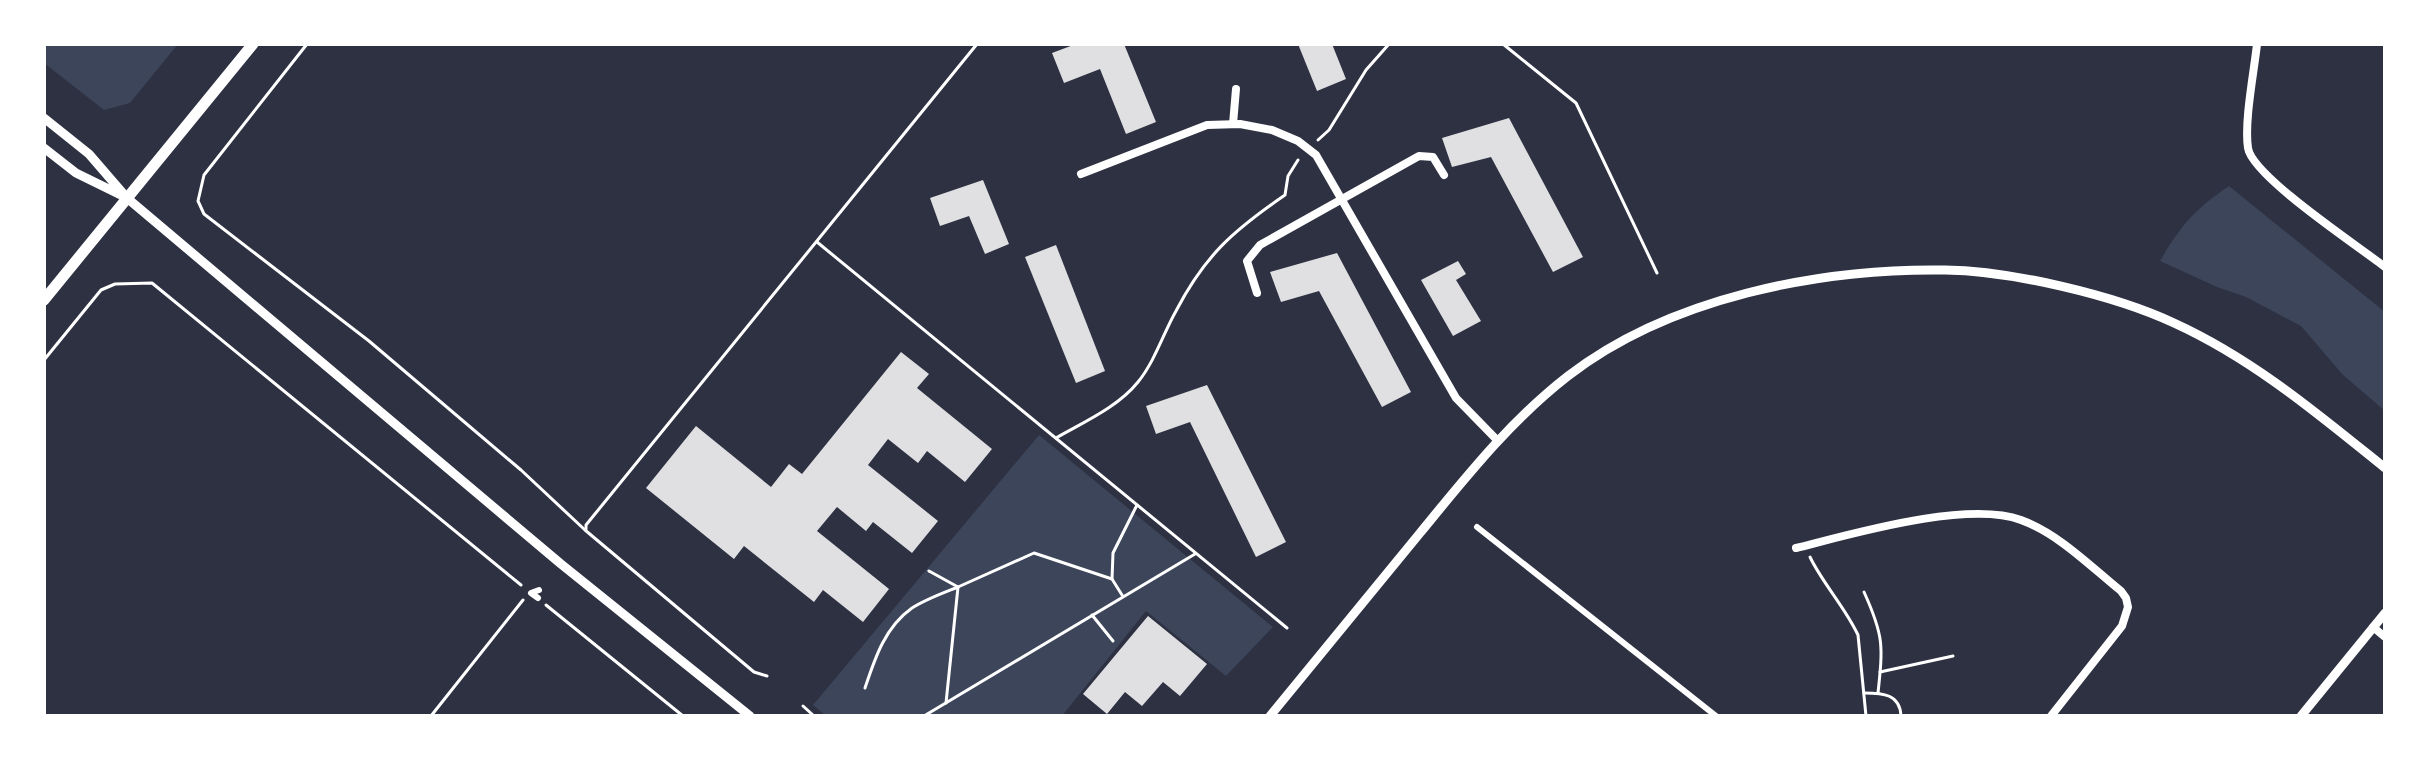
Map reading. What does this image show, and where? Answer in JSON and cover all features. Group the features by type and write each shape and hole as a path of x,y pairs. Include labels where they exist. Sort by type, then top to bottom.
{"main road":[{"path":"44,300 253,44"}],"street":[{"path":"2257,44 2247,134 2248,151 2270,180 2385,267"},
{"path":"1233,124 1236,89"},
{"path":"44,118 89,154 127,198 549,554 750,716"},
{"path":"1081,174 1207,125 1233,124 1272,130 1298,141 1316,155 1456,398 1497,440"},
{"path":"44,148 76,173 127,198"},
{"path":"1257,293 1247,261 1260,245 1419,156 1433,157 1444,175"},
{"path":"1270,716 1497,440 1544,396 1602,352 1635,334 1677,316 1784,285 1854,273 1947,270 2027,279 2107,299 2172,322 2234,353 2283,386 2385,468"},
{"path":"1800,547 1932,518 1970,514 1997,514 2018,519 2049,534 2121,591 2128,607 2122,626 2051,716"},
{"path":"1477,527 1716,716"},
{"path":"535,591 538,598"},
{"path":"2301,716 2385,613"},
{"path":"2373,627 2385,637"}],"path":[{"path":"307,44 204,175 198,201 204,214 369,341 521,470 585,532 754,672 767,676"},
{"path":"585,532 586,525 977,44"},
{"path":"1056,438 1110,405 1136,384 1193,280 1209,258 1235,231 1285,195 1288,176 1307,148 1329,130 1357,84 1389,44"},
{"path":"1503,44 1576,103 1657,273"},
{"path":"816,241 1287,628"},
{"path":"44,360 101,290 115,284 152,283 535,591 431,716"},
{"path":"1123,596 1112,579 1113,553 1137,505"},
{"path":"1800,547 1858,635 1866,716"},
{"path":"865,688 876,654 888,633 913,607 1034,553 1112,579"},
{"path":"924,716 1196,553"},
{"path":"929,571 958,587"},
{"path":"946,703 958,587"},
{"path":"1864,592 1882,644 1878,693"},
{"path":"538,598 683,716"},
{"path":"1092,615 1113,641"},
{"path":"1880,672 1953,656"},
{"path":"1864,693 1893,698 1899,704 1901,716"},
{"path":"803,706 814,716"}],"shaded area":[{"path":"44,44 178,44 130,103 104,110 44,63"},
{"path":"2229,186 2385,312 2385,411 2343,375 2301,326 2246,297 2160,261 2190,219"},
{"path":"1039,435 1273,627 1226,676 1146,611 1062,716 826,716 813,705"}],"building":[{"path":"1076,44 1124,44 1156,122 1126,134 1100,69 1064,83 1052,53"},
{"path":"1298,44 1332,44 1346,79 1317,91"},
{"path":"1509,118 1583,257 1553,272 1491,157 1452,167 1442,138"},
{"path":"983,180 1009,244 985,254 969,216 940,226 930,198"},
{"path":"1056,245 1105,371 1076,383 1025,257"},
{"path":"1337,253 1411,392 1382,407 1319,291 1281,302 1270,272"},
{"path":"1458,261 1466,274 1456,280 1481,321 1453,336 1421,280"},
{"path":"901,352 929,374 917,388 992,449 965,482 927,451 918,463 888,439 868,465 938,521 912,553 873,522 866,531 837,507 817,531 889,589 863,622 823,590 814,602 744,546 734,559 646,488 696,426 771,487 789,464 802,474"},
{"path":"1207,385 1286,542 1256,557 1190,422 1156,434 1146,406"},
{"path":"1148,616 1207,664 1180,696 1163,682 1142,706 1125,692 1107,714 1083,694"}]}
